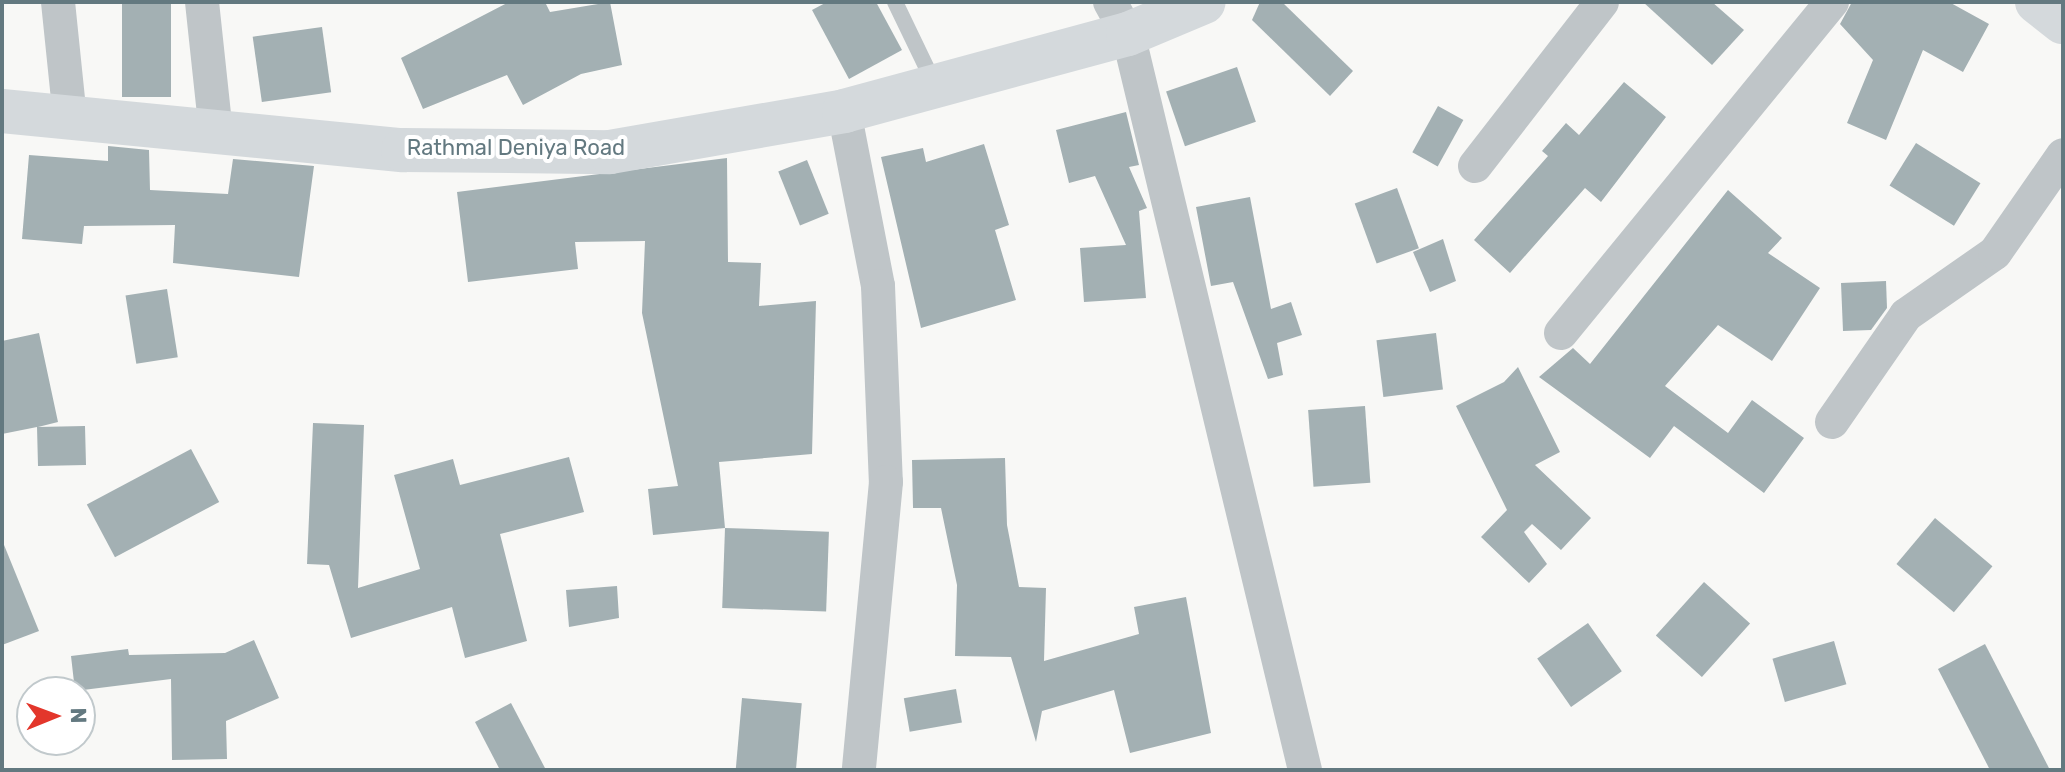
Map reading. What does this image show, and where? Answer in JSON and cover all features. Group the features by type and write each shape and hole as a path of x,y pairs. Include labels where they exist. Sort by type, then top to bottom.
{"street":[{"path":"58,2 70,118"},
{"path":"202,2 216,132"},
{"name":"Rathmal Deniya Road","path":"2,111 403,150 610,152 844,111 936,86 1119,18 1204,2"},
{"path":"1475,166 1602,2"},
{"path":"1561,333 1832,2"},
{"path":"2037,2 2063,22"},
{"path":"1119,18 1305,770"},
{"path":"844,111 878,286 886,482 859,770"},
{"path":"1832,422 1906,315 1995,253 2063,155"}],"lane":[{"path":"895,2 936,86"}],"building":[{"path":"122,2 171,2 171,97 122,97"},
{"path":"509,2 545,2 550,12 610,2 622,65 581,74 523,105 507,75 423,109 401,58"},
{"path":"827,2 876,2 902,50 849,79 812,10"},
{"path":"1260,2 1282,2 1353,71 1330,96 1252,20"},
{"path":"1643,2 1712,2 1744,30 1712,65"},
{"path":"1852,2 1949,2 1989,24 1963,72 1923,50 1886,140 1847,123 1873,60 1840,24"},
{"path":"322,27 331,92 262,102 253,37"},
{"path":"1237,67 1256,122 1185,146 1166,91"},
{"path":"1624,82 1666,117 1601,202 1585,188 1510,273 1474,240 1548,156 1542,151 1566,123 1579,135"},
{"path":"1438,106 1463,120 1438,166 1412,152"},
{"path":"1126,112 1139,165 1129,167 1147,208 1139,211 1146,298 1084,302 1080,248 1126,245 1095,176 1069,183 1056,130"},
{"path":"1916,143 1980,183 1954,226 1890,185"},
{"path":"984,144 1009,225 995,230 1016,300 921,328 881,157 923,148 926,162"},
{"path":"108,146 149,150 150,190 228,194 233,159 314,166 299,277 173,263 175,225 84,226 82,244 22,239 29,155 108,161"},
{"path":"727,158 728,262 761,263 759,306 816,301 812,454 719,462 725,528 653,535 648,489 678,486 642,313 645,241 575,242 578,269 468,282 457,192"},
{"path":"807,160 829,214 800,225 778,172"},
{"path":"1397,188 1419,248 1377,264 1355,203"},
{"path":"1728,190 1782,238 1768,253 1820,288 1772,361 1718,325 1665,386 1728,433 1752,400 1804,438 1764,493 1674,426 1650,458 1539,377 1573,348 1590,364"},
{"path":"1250,197 1271,309 1291,302 1302,335 1277,343 1283,375 1268,379 1233,282 1211,286 1196,207"},
{"path":"1443,239 1456,281 1430,292 1413,252"},
{"path":"1886,281 1887,308 1871,330 1843,331 1841,283"},
{"path":"167,289 178,357 136,364 126,296"},
{"path":"39,333 58,422 38,427 85,426 86,465 38,466 37,427 2,434 2,341"},
{"path":"1436,333 1443,390 1383,397 1376,340"},
{"path":"1518,367 1560,452 1535,465 1591,518 1561,550 1532,524 1524,532 1547,564 1529,583 1481,537 1507,510 1456,406 1504,382"},
{"path":"1365,406 1370,483 1314,487 1308,410"},
{"path":"313,423 364,425 358,588 420,569 394,475 453,459 460,485 569,457 584,512 500,534 527,641 465,658 452,607 351,638 329,565 307,564"},
{"path":"191,449 219,502 115,557 87,504"},
{"path":"1005,458 1007,525 1019,587 1046,588 1044,661 1139,634 1134,607 1186,597 1211,733 1130,753 1114,690 1042,711 1036,742 1011,657 955,656 957,585 941,508 913,508 912,460"},
{"path":"1935,518 1992,566 1954,612 1896,564"},
{"path":"725,528 829,532 826,612 722,608"},
{"path":"2,540 39,631 2,645"},
{"path":"1704,582 1750,623 1702,677 1656,636"},
{"path":"617,586 619,618 569,627 566,590"},
{"path":"1588,623 1622,671 1571,707 1537,659"},
{"path":"254,640 279,698 226,721 227,759 172,760 171,679 96,688 96,676 73,676 71,656 128,649 129,655 225,653"},
{"path":"1834,641 1846,684 1785,702 1772,659"},
{"path":"1985,644 2050,770 1990,770 1938,669"},
{"path":"956,689 962,722 910,732 904,698"},
{"path":"742,698 802,703 796,770 736,770"},
{"path":"511,703 546,770 500,770 475,722"}]}
